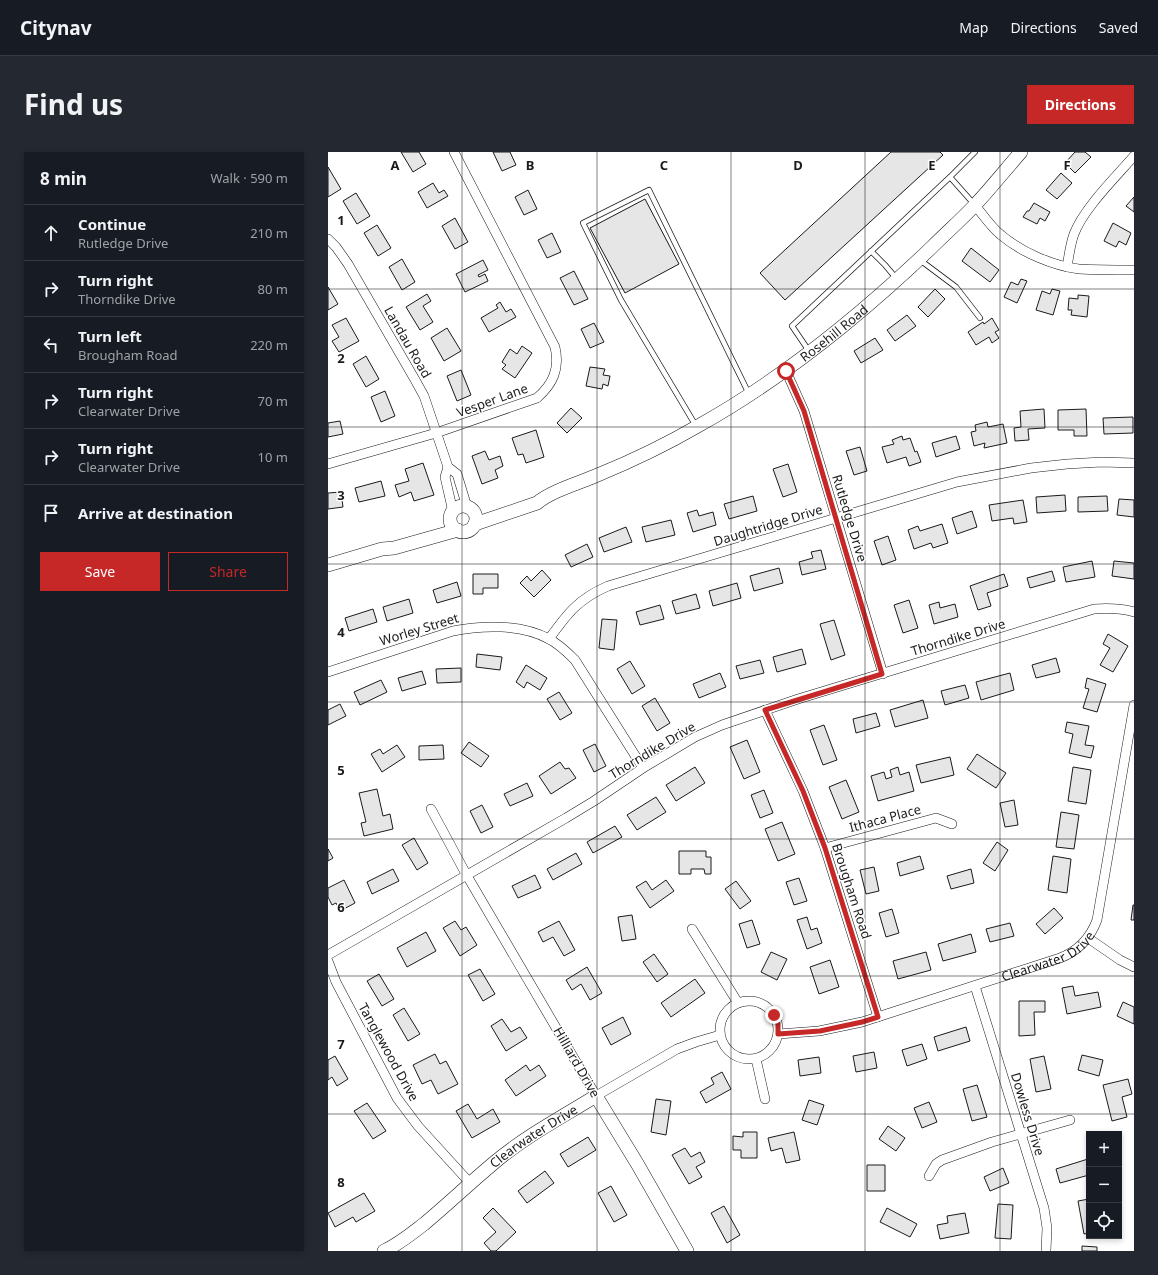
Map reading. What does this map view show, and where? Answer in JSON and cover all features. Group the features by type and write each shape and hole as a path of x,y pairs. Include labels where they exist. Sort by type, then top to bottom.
{"main road":[{"name":"Rosehill Road","path":"475,524 537,503 545,496 631,461 697,427 786,371 810,353 897,280 975,205 1021,152"},
{"name":"Rosehill Road","path":"469,508 483,511 492,510 536,495 545,496"},
{"path":"328,565 382,548 394,548 458,530 466,531 473,528 476,516 469,508 459,507 442,524 419,533 391,541 382,548"},
{"path":"452,514 452,524 458,530"},
{"name":"Clearwater Drive","path":"384,1251 412,1234 496,1161 526,1139 596,1096"},
{"name":"Hilliard Drive","path":"596,1096 638,1165 687,1251"}],"street":[{"name":"Vesper Lane","path":"328,464 436,434 537,398 544,392 552,381 557,361 555,347 454,152"},
{"path":"1067,267 1070,247 1080,221 1134,156"},
{"path":"975,205 1000,235 1011,243 1055,264 1080,269 1134,270"},
{"name":"Landau Road","path":"328,239 336,247 348,264 424,396 448,467 457,474 469,508"},
{"name":"Rutledge Drive","path":"786,371 804,411 837,518 882,674"},
{"name":"Daughtridge Drive","path":"549,639 573,608 583,599 608,586 957,482 1031,468 1068,464 1102,462 1134,464"},
{"name":"Landau Road","path":"448,467 444,477 452,514"},
{"name":"Thorndike Drive","path":"328,955 588,804 643,768 695,737 722,725 765,710 1094,609 1122,609 1134,612"},
{"name":"Worley Street","path":"328,672 453,631 473,627 487,626 524,630 538,634 566,650 575,660 643,768"},
{"name":"Clearwater Drive","path":"778,1034 820,1031 862,1022 1064,957 1080,947 1088,938 1097,920 1134,705"},
{"name":"Brougham Road","path":"765,710 803,791 825,848 878,1017"},
{"name":"Hilliard Drive","path":"431,809 466,874 596,1096"},
{"name":"Ithaca Place","path":"825,848 936,818 952,824"},
{"path":"692,929 738,1003"},
{"path":"1088,938 1120,960 1134,966"},
{"name":"Tanglewood Drive","path":"328,961 336,982 397,1098 418,1126 470,1183"},
{"name":"Dowless Drive","path":"975,986 1044,1208 1046,1251"},
{"path":"748,1001 758,1002 767,1007 774,1015 778,1024 778,1034 771,1050 764,1055 756,1059 742,1059 730,1053 722,1042 720,1035 721,1022 723,1016 732,1006 748,1001"},
{"name":"Clearwater Drive","path":"596,1096 677,1049 720,1035"},
{"path":"756,1059 765,1099"},
{"path":"929,1176 936,1164 942,1160 992,1142 1070,1120"}],"lane":[{"path":"810,353 792,326 975,152"},
{"path":"950,177 975,205"},
{"path":"697,427 621,300 583,222 649,190 750,395"},
{"path":"871,252 885,265 897,280"},
{"path":"919,259 956,287 980,318"}],"building":[{"path":"401,152 419,152 426,164 413,172"},
{"path":"493,152 510,152 516,165 502,171"},
{"path":"891,152 940,152 943,155 785,300 760,273"},
{"path":"1075,152 1085,152 1091,157 1075,173 1065,163"},
{"path":"328,167 341,189 328,197"},
{"path":"1061,173 1072,183 1057,199 1046,190"},
{"path":"433,183 439,193 444,190 448,196 427,208 418,192"},
{"path":"528,190 537,209 524,215 515,197"},
{"path":"356,193 370,216 357,224 343,201"},
{"path":"1134,197 1134,212 1126,206"},
{"path":"645,199 679,264 625,293 590,228"},
{"path":"1034,203 1050,212 1045,221 1040,218 1037,224 1023,217"},
{"path":"455,218 468,242 455,249 442,226"},
{"path":"1113,223 1131,233 1126,245 1119,241 1116,247 1104,241"},
{"path":"377,225 391,248 378,256 364,233"},
{"path":"552,233 561,252 547,258 538,240"},
{"path":"971,248 999,270 990,282 962,261"},
{"path":"402,259 415,282 402,290 389,267"},
{"path":"483,260 488,270 478,275 479,277 485,274 488,281 465,292 456,274"},
{"path":"574,271 588,299 574,305 560,278"},
{"path":"1021,279 1027,281 1017,303 1004,297 1011,282 1018,285"},
{"path":"328,287 338,304 328,310"},
{"path":"935,289 945,299 928,317 918,307"},
{"path":"1052,289 1060,291 1053,315 1036,310 1042,291 1050,294"},
{"path":"427,294 431,301 423,306 433,322 420,330 406,307"},
{"path":"1078,295 1089,296 1087,317 1071,315 1072,310 1068,310 1069,298 1078,299"},
{"path":"500,302 506,312 511,309 516,317 489,332 481,318 498,308 496,305"},
{"path":"907,315 916,326 895,341 887,330"},
{"path":"346,318 359,341 339,352 332,341 339,337 332,325"},
{"path":"992,318 999,330 995,332 999,338 992,343 989,337 976,345 968,332"},
{"path":"594,323 604,342 590,348 581,329"},
{"path":"447,328 461,351 444,361 431,338"},
{"path":"875,338 883,350 861,363 854,351"},
{"path":"522,346 532,353 515,378 502,369 506,365 502,362 510,349 517,354"},
{"path":"366,356 379,379 366,387 353,364"},
{"path":"590,367 605,369 603,375 610,376 608,386 603,384 602,389 586,386"},
{"path":"461,370 471,395 457,401 447,376"},
{"path":"385,391 395,416 381,422 371,397"},
{"path":"571,408 582,418 567,433 557,423"},
{"path":"1044,409 1045,428 1028,429 1029,440 1015,441 1014,428 1021,427 1020,411"},
{"path":"1086,409 1087,436 1074,436 1074,430 1058,430 1058,410"},
{"path":"1133,417 1133,433 1104,434 1103,418"},
{"path":"340,421 343,434 328,437 328,423"},
{"path":"987,422 988,427 1003,424 1007,443 984,448 985,443 974,446 971,432 976,431 975,425"},
{"path":"536,430 544,457 526,463 523,454 518,455 512,438"},
{"path":"902,436 903,440 910,438 915,452 917,451 921,462 909,466 906,457 887,463 882,447 894,444 892,440"},
{"path":"956,436 960,449 936,457 932,443"},
{"path":"860,447 867,471 854,475 846,451"},
{"path":"485,451 489,460 500,456 503,466 495,470 498,478 482,484 472,456"},
{"path":"423,463 434,495 414,501 411,492 399,497 395,485 409,481 405,469"},
{"path":"788,464 797,492 783,497 773,469"},
{"path":"381,481 385,496 359,502 355,488"},
{"path":"341,492 343,507 328,509 328,493"},
{"path":"1065,495 1066,511 1037,513 1036,497"},
{"path":"753,496 757,511 729,519 724,504"},
{"path":"1107,496 1108,511 1078,512 1078,497"},
{"path":"1119,499 1134,500 1134,517 1117,515"},
{"path":"1023,500 1027,522 1014,524 1013,518 992,521 989,505"},
{"path":"697,510 699,516 713,512 716,525 693,532 687,513"},
{"path":"972,511 977,527 957,534 952,518"},
{"path":"671,520 675,535 646,542 642,527"},
{"path":"942,524 948,543 933,548 931,543 914,549 908,530 918,526 920,531"},
{"path":"626,527 632,542 604,552 599,538"},
{"path":"888,536 896,560 882,565 874,541"},
{"path":"587,544 593,557 571,567 565,555"},
{"path":"821,550 826,569 802,575 799,562 813,558 811,552"},
{"path":"1092,561 1095,577 1066,582 1063,567"},
{"path":"1114,561 1134,563 1134,579 1112,576"},
{"path":"779,568 783,583 754,591 750,576"},
{"path":"542,570 551,580 534,597 520,583 527,576 531,581"},
{"path":"1052,571 1055,581 1030,588 1027,578"},
{"path":"473,574 498,574 498,588 483,588 483,594 473,594"},
{"path":"1004,574 1008,586 987,593 991,606 978,610 970,586"},
{"path":"457,582 461,596 437,603 433,590"},
{"path":"737,583 741,598 713,606 709,591"},
{"path":"696,594 700,608 676,614 672,601"},
{"path":"409,599 413,613 387,621 383,607"},
{"path":"909,600 918,628 903,633 894,605"},
{"path":"939,602 940,608 955,604 958,617 934,624 929,605"},
{"path":"660,605 664,619 640,625 636,612"},
{"path":"373,609 377,622 349,631 345,618"},
{"path":"602,619 617,620 614,650 599,648"},
{"path":"834,620 845,655 831,660 820,624"},
{"path":"1108,634 1128,646 1113,672 1100,665 1110,648 1103,644"},
{"path":"802,649 806,664 777,672 773,657"},
{"path":"477,654 502,657 500,670 476,667"},
{"path":"1056,658 1060,672 1036,678 1032,665"},
{"path":"760,660 764,673 740,679 736,666"},
{"path":"630,661 645,686 632,694 617,669"},
{"path":"526,665 547,678 540,690 527,682 524,688 516,682"},
{"path":"461,668 461,682 437,683 436,669"},
{"path":"422,671 426,684 402,691 398,678"},
{"path":"720,673 726,687 699,698 693,684"},
{"path":"1010,673 1014,690 981,700 976,682"},
{"path":"1087,678 1106,684 1097,712 1083,708 1089,689 1085,688"},
{"path":"381,680 387,692 360,705 354,692"},
{"path":"965,685 969,698 945,705 941,691"},
{"path":"559,692 572,713 560,720 547,699"},
{"path":"655,698 670,723 657,731 642,706"},
{"path":"923,700 928,718 895,727 890,710"},
{"path":"340,704 346,716 328,725 328,710"},
{"path":"876,713 880,726 856,733 853,719"},
{"path":"1067,722 1089,726 1085,745 1094,746 1091,758 1069,753 1073,734 1065,732"},
{"path":"824,725 837,760 823,765 810,730"},
{"path":"747,740 760,772 744,779 730,747"},
{"path":"469,742 489,756 481,767 461,753"},
{"path":"595,744 606,766 594,772 583,750"},
{"path":"397,745 405,757 382,772 371,754 380,749 383,754"},
{"path":"443,745 444,759 419,760 419,746"},
{"path":"977,754 1006,773 996,788 967,769"},
{"path":"950,757 954,775 921,783 916,765"},
{"path":"560,762 565,769 569,768 576,778 551,794 539,776"},
{"path":"695,767 705,783 676,801 666,785"},
{"path":"898,767 900,775 909,772 914,791 878,801 871,776 884,772 886,779 892,777 890,770"},
{"path":"1073,767 1091,770 1086,804 1068,801"},
{"path":"846,780 859,812 842,819 829,787"},
{"path":"527,783 533,796 510,806 504,794"},
{"path":"377,789 383,816 390,814 393,829 364,836 361,823 366,822 359,793"},
{"path":"764,790 773,813 760,818 751,795"},
{"path":"656,797 666,812 637,830 627,815"},
{"path":"1014,800 1018,825 1005,827 1000,803"},
{"path":"482,805 493,827 481,833 470,811"},
{"path":"1061,812 1079,815 1074,849 1056,847"},
{"path":"782,822 795,854 778,861 765,829"},
{"path":"615,826 622,837 593,853 587,842"},
{"path":"414,838 428,863 417,870 402,845"},
{"path":"997,842 1008,850 995,871 983,863"},
{"path":"328,849 333,858 328,861"},
{"path":"679,851 706,851 706,857 711,857 711,874 705,874 704,869 691,869 691,874 679,874"},
{"path":"576,853 582,864 553,880 547,869"},
{"path":"920,856 924,869 900,876 897,863"},
{"path":"1053,856 1071,859 1067,893 1048,890"},
{"path":"874,867 879,891 866,894 860,870"},
{"path":"393,869 399,881 372,894 367,882"},
{"path":"971,869 974,883 951,889 947,876"},
{"path":"535,875 541,888 518,898 512,886"},
{"path":"799,878 807,901 794,905 786,882"},
{"path":"344,880 355,903 340,911 336,903 332,905 328,897 328,888"},
{"path":"666,880 674,891 650,908 636,887 646,881 652,890"},
{"path":"736,881 751,901 740,909 725,889"},
{"path":"1133,905 1134,920 1131,920"},
{"path":"1054,908 1063,918 1045,934 1036,924"},
{"path":"892,909 899,933 886,937 879,913"},
{"path":"632,915 636,939 622,941 618,917"},
{"path":"807,917 811,930 817,928 822,943 807,949 797,920"},
{"path":"752,920 760,944 747,948 739,924"},
{"path":"455,921 461,930 466,927 477,945 460,956 443,928"},
{"path":"559,921 575,950 564,956 553,937 543,942 538,932"},
{"path":"1010,923 1014,936 990,942 986,929"},
{"path":"426,932 436,951 407,967 397,948"},
{"path":"971,934 976,952 943,961 938,944"},
{"path":"771,952 787,959 777,980 761,972"},
{"path":"926,952 931,970 898,979 893,961"},
{"path":"654,954 668,974 657,982 643,962"},
{"path":"830,960 839,987 819,994 810,967"},
{"path":"587,967 602,993 590,1000 581,984 572,990 566,980"},
{"path":"480,969 495,994 483,1001 468,975"},
{"path":"379,974 394,999 382,1006 367,981"},
{"path":"695,979 705,993 671,1017 661,1003"},
{"path":"1073,986 1075,996 1098,992 1101,1007 1067,1014 1062,988"},
{"path":"1019,1001 1045,1001 1045,1012 1034,1012 1035,1035 1019,1036"},
{"path":"1123,1002 1134,1007 1134,1024 1117,1016"},
{"path":"404,1008 420,1034 408,1041 393,1015"},
{"path":"623,1017 631,1034 611,1045 602,1028"},
{"path":"502,1019 511,1032 520,1027 527,1038 506,1051 491,1026"},
{"path":"966,1027 970,1041 938,1051 934,1037"},
{"path":"922,1044 927,1059 907,1066 902,1050"},
{"path":"874,1052 877,1068 856,1072 853,1056"},
{"path":"435,1054 440,1064 446,1061 458,1084 438,1094 431,1080 422,1084 413,1065"},
{"path":"1082,1055 1103,1060 1099,1076 1078,1070"},
{"path":"335,1056 348,1079 337,1086 332,1077 328,1080 328,1060"},
{"path":"1044,1056 1051,1089 1036,1092 1030,1059"},
{"path":"819,1057 821,1073 800,1076 798,1060"},
{"path":"526,1065 530,1071 539,1065 546,1076 516,1096 505,1080"},
{"path":"722,1072 731,1089 706,1103 700,1092 714,1084 711,1078"},
{"path":"1128,1079 1132,1094 1122,1097 1127,1117 1112,1121 1103,1085"},
{"path":"977,1085 987,1117 972,1121 963,1089"},
{"path":"656,1099 671,1101 666,1135 651,1132"},
{"path":"809,1100 824,1105 817,1125 802,1120"},
{"path":"929,1102 937,1122 922,1128 914,1108"},
{"path":"367,1103 386,1131 373,1139 354,1111"},
{"path":"468,1104 477,1119 493,1109 500,1122 472,1138 456,1111"},
{"path":"888,1126 905,1138 896,1151 879,1139"},
{"path":"743,1132 757,1132 757,1158 741,1158 741,1150 733,1150 733,1136 743,1137"},
{"path":"794,1132 800,1160 786,1163 782,1148 771,1151 768,1138"},
{"path":"588,1137 596,1150 568,1167 560,1154"},
{"path":"685,1148 691,1157 700,1152 705,1162 696,1167 702,1177 689,1184 672,1155"},
{"path":"1086,1160 1086,1176 1060,1183 1056,1169"},
{"path":"867,1165 885,1165 885,1191 867,1191"},
{"path":"1003,1168 1009,1183 990,1191 984,1177"},
{"path":"545,1171 554,1183 527,1203 518,1191"},
{"path":"611,1186 627,1215 614,1222 598,1193"},
{"path":"364,1193 375,1211 356,1222 353,1217 335,1227 328,1213"},
{"path":"1086,1200 1086,1234 1084,1234 1078,1201"},
{"path":"998,1204 1013,1205 1011,1239 995,1238"},
{"path":"724,1206 740,1235 727,1243 711,1213"},
{"path":"493,1208 516,1232 496,1251 491,1251 484,1243 496,1232 483,1218"},
{"path":"887,1208 917,1224 910,1237 880,1222"},
{"path":"965,1213 969,1233 940,1239 937,1225 948,1223 947,1216"},
{"path":"1082,1246 1097,1247 1097,1251 1082,1251"}],"route":[{"path":"774,1015 778,1024 778,1034 820,1031 878,1017 825,848 803,791 765,710 882,674 837,518 804,411 786,371"}]}
